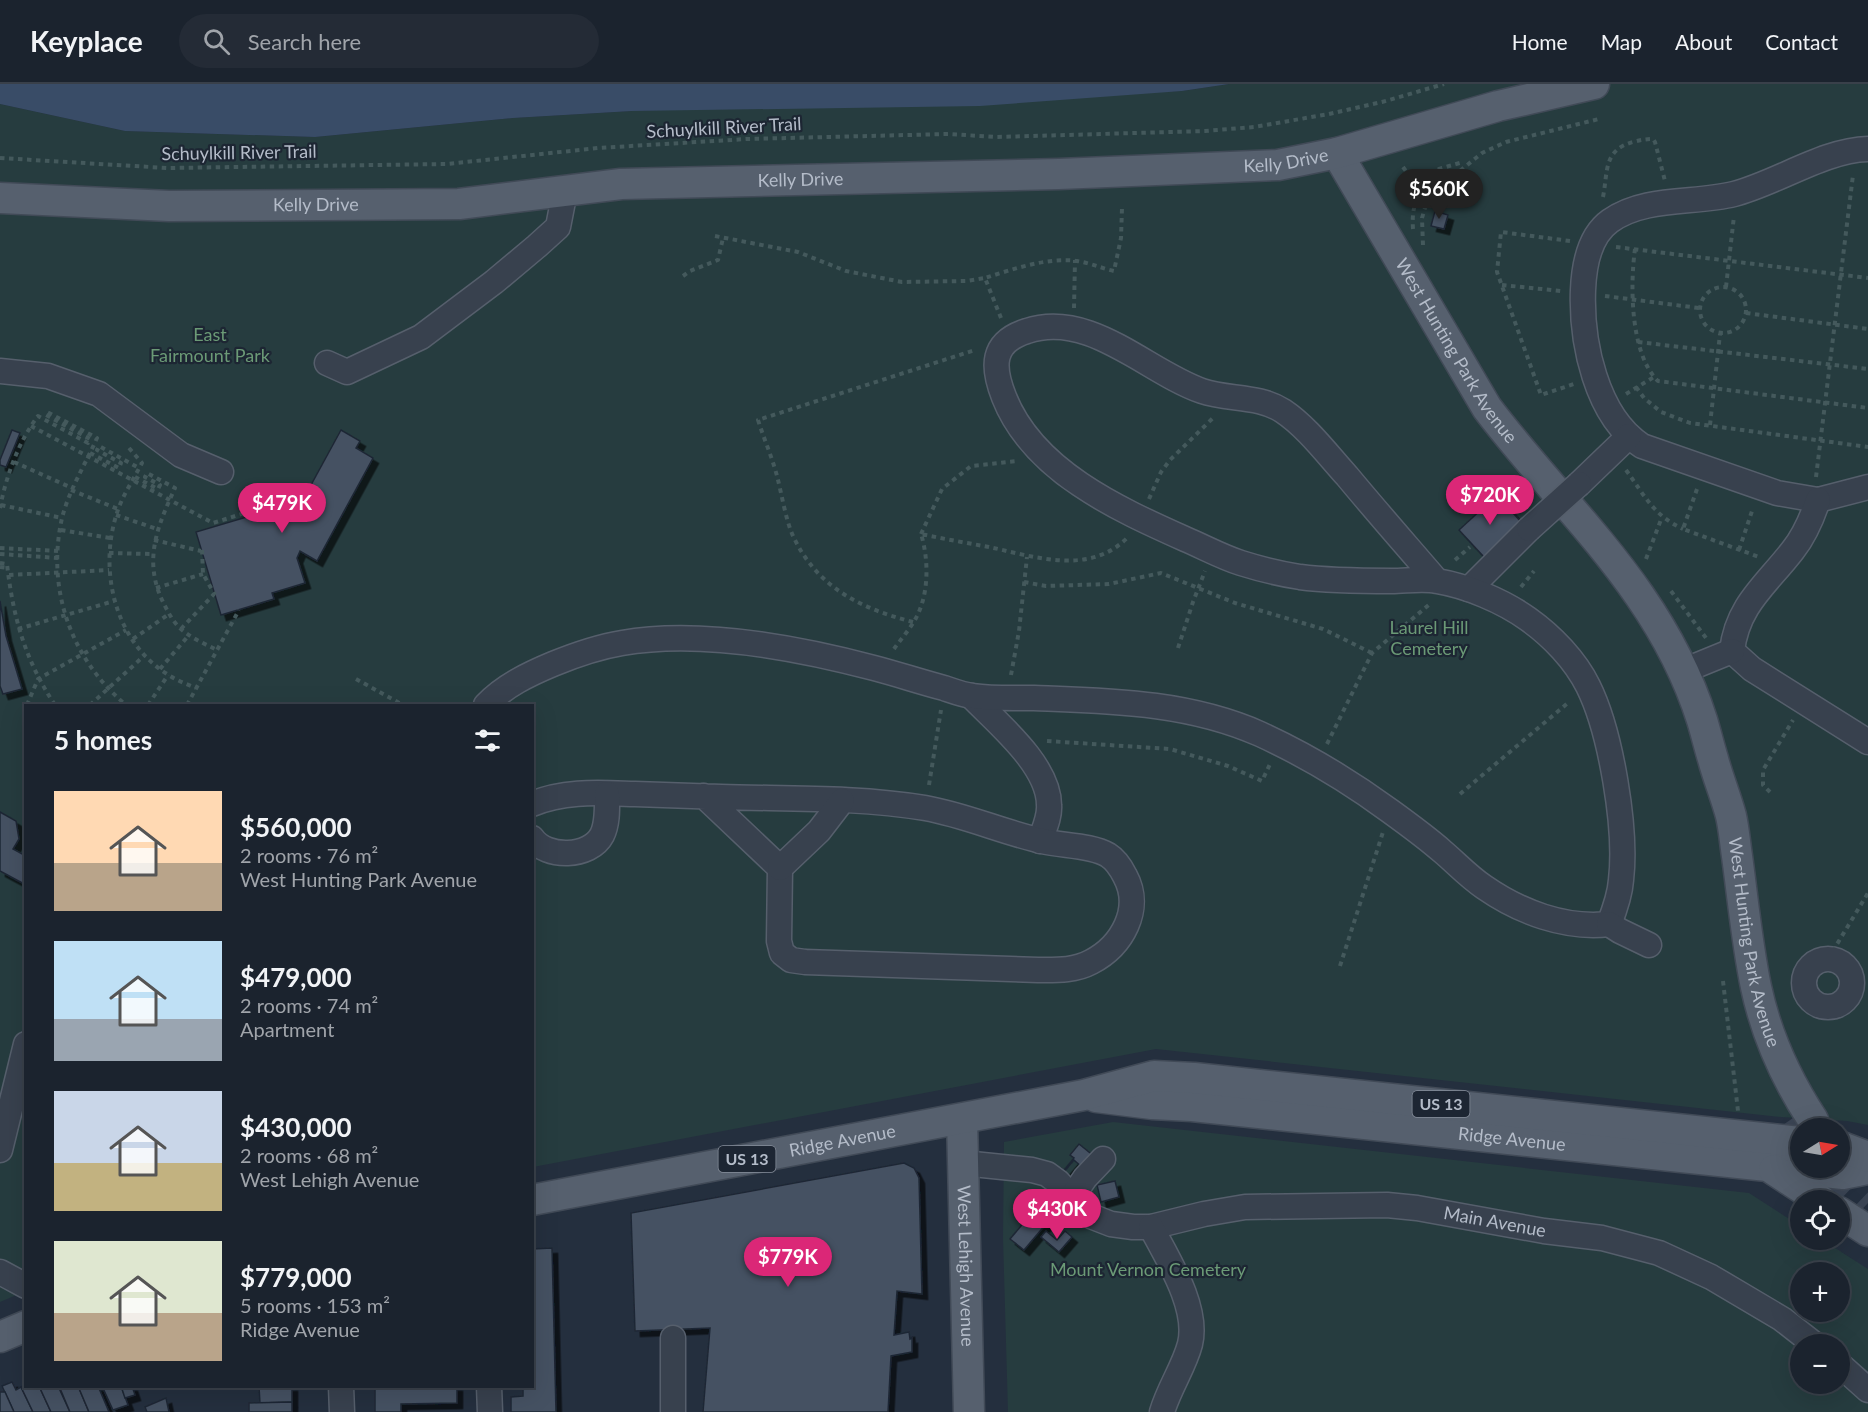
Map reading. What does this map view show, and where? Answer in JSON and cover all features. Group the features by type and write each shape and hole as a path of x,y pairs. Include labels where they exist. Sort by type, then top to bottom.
{"main road":[{"name":"Kelly Drive","path":"0,198 169,206 447,204 621,184 1059,174 1248,167 1307,160 1337,153 1498,106 1594,84"},
{"name":"West Hunting Park Avenue","path":"1337,153 1487,408 1628,577 1655,616 1683,671 1702,719 1712,756 1716,818 1742,989 1758,1045 1775,1085 1797,1118"},
{"name":"Ridge Avenue","path":"534,1200 1084,1095 1154,1077 1194,1078 1790,1125"},
{"name":"Ridge Avenue","path":"1084,1095 1152,1104 1192,1106 1843,1174 1868,1169"},
{"name":"West Lehigh Avenue","path":"962,1119 969,1412"},
{"path":"1850,1150 1868,1157"},
{"name":"US 13","path":"1769,1166 1805,1190"},
{"path":"1850,1219 1868,1231"},
{"path":"0,1337 24,1327"}],"street":[{"path":"1621,444 1608,405 1594,377 1585,341 1582,294 1585,268 1600,240 1618,216 1642,207 1710,199 1742,192 1830,158 1862,150"},
{"path":"327,363 347,372 421,337 494,282 558,227 565,191"},
{"path":"1452,585 1281,409 1261,401 1197,389 1130,351 1098,337 1059,327 1041,327 1026,331 1005,343 996,360 996,376 1008,407 1027,436 1045,456 1082,486 1141,519 1240,563 1299,577 1452,585 1506,605 1542,629 1568,657 1588,686 1605,736 1620,821 1623,856 1621,885 1609,924"},
{"path":"0,371 48,376 99,394 181,455 221,472"},
{"path":"1452,585 1529,529 1621,444"},
{"path":"1621,444 1642,447 1777,493 1816,500 1868,487"},
{"path":"1683,671 1724,654 1740,617 1751,600 1805,533 1816,500"},
{"path":"487,704 515,682 578,654 624,642 694,639 780,647 831,657 971,696 1136,703 1182,709 1244,727 1281,743 1317,764 1390,811 1425,837 1482,886 1500,897 1560,922 1582,926 1609,924 1649,945"},
{"path":"1724,654 1752,669 1868,742"},
{"path":"971,696 1013,740 1040,773 1048,795 1049,806 1048,818 1040,841"},
{"path":"534,803 561,795 607,794 842,801 926,808 1040,841 1102,852 1117,863 1129,882 1133,899 1131,917 1117,942 1093,962 1078,968 1053,970 791,960 782,953 779,941 780,868 819,831 842,801"},
{"path":"534,841 543,847 563,853 580,852 596,844 605,828 607,794"},
{"path":"704,796 780,868"},
{"path":"1828,958 1837,960 1859,969 1852,980 1848,996 1835,1006 1819,1005 1807,994 1804,978 1813,964 1820,960 1828,958"},
{"path":"0,1150 24,1052"},
{"path":"1072,1197 1085,1178 1103,1159"},
{"name":"Main Avenue","path":"963,1163 1032,1170 1047,1174 1093,1217 1111,1224 1151,1227 1245,1207 1387,1205 1417,1208 1544,1231 1602,1238 1659,1253 1711,1277 1782,1319 1801,1334"},
{"path":"1151,1227 1178,1279 1191,1325 1191,1341 1162,1412"},
{"path":"0,1272 24,1285"},
{"path":"673,1338 673,1412"},
{"path":"1850,1374 1868,1390"},
{"path":"341,1388 342,1412"},
{"path":"489,1388 490,1412"}],"path":[{"path":"1420,84 1422,90"},
{"name":"Schuylkill River Trail","path":"0,158 167,168 447,164 598,148 747,139 948,134 997,137 1205,131 1254,127 1329,114 1444,84"},
{"path":"1423,247 1422,218 1427,201 1434,192 1482,153 1496,146 1599,119"},
{"path":"1600,240 1598,217 1608,165 1613,153 1624,145 1653,139 1673,202"},
{"path":"1816,500 1821,440 1842,275 1862,150"},
{"path":"1416,185 1439,169 1463,162"},
{"path":"1403,167 1420,193"},
{"path":"1414,236 1415,208 1420,193 1442,175 1447,175 1450,179"},
{"path":"715,236 798,252 846,271 902,282 966,281 985,278 1024,265 1075,260 1114,271 1121,238 1122,208"},
{"path":"1726,287 1735,209"},
{"path":"1594,377 1541,395 1497,272 1501,232 1600,240 1635,249 1868,278"},
{"path":"683,276 718,260 723,238"},
{"path":"1635,249 1632,300 1638,342 1658,381 1868,408"},
{"path":"1073,330 1075,260"},
{"path":"913,622 845,597 821,578 807,561 793,536 775,469 758,420 991,345 1005,343 985,278"},
{"path":"1502,285 1699,308"},
{"path":"1718,287 1726,287 1739,293 1746,306 1746,313 1744,321 1738,328 1720,334 1707,328 1702,322 1699,308 1705,294 1718,287"},
{"path":"1746,313 1868,329"},
{"path":"1710,426 1720,334"},
{"path":"1638,342 1868,369"},
{"path":"1608,405 1654,377"},
{"path":"1636,387 1644,398 1661,412 1690,423 1868,447"},
{"path":"62,518 0,506 14,462 30,426 38,416 88,443 90,439 46,415 48,412 97,438 72,489 62,518 57,573 65,615 81,655 107,689 125,704"},
{"path":"921,534 1027,557 1076,561 1099,557 1121,544 1134,531 1161,472 1170,460 1217,415"},
{"path":"30,426 134,479 212,526 248,512 259,500 261,486"},
{"path":"1621,444 1655,511 1662,517 1683,530 1768,560"},
{"path":"89,455 119,468 121,464 97,450 99,446 139,468"},
{"path":"129,448 142,463 118,509 110,538 109,570 114,601 126,630 145,655 168,675 196,688"},
{"path":"879,669 913,622 923,599 926,584 925,548 921,534 942,489 971,466 1045,456"},
{"path":"14,462 118,509"},
{"path":"1683,530 1705,468"},
{"path":"134,479 158,489 160,485 145,477 147,473 175,488 154,540 152,554 156,588 169,614 181,628 189,635 217,650"},
{"path":"1738,550 1760,488"},
{"path":"116,515 158,529"},
{"path":"1645,560 1662,517"},
{"path":"60,530 110,538"},
{"path":"154,540 202,550 203,574 215,595 181,628"},
{"path":"0,548 58,551"},
{"path":"1178,648 1198,588 1214,551"},
{"path":"1638,551 1652,568"},
{"path":"109,553 152,554"},
{"path":"0,554 58,558"},
{"path":"1007,697 1027,557"},
{"path":"0,563 7,564 18,629 38,679 54,704"},
{"path":"0,567 8,568"},
{"path":"9,575 109,570"},
{"path":"1024,582 1046,586 1109,584 1161,573 1235,603 1323,629 1372,653"},
{"path":"156,588 203,574"},
{"path":"1317,764 1372,653 1452,585"},
{"path":"1666,585 1701,630 1724,654"},
{"path":"18,629 114,601"},
{"path":"188,704 239,610"},
{"path":"133,639 169,614"},
{"path":"27,704 38,679 126,630"},
{"path":"160,669 189,635"},
{"path":"91,704 145,655"},
{"path":"149,704 168,675"},
{"path":"356,679 401,704"},
{"path":"1460,794 1588,686"},
{"path":"926,808 944,688"},
{"path":"1770,792 1763,785 1763,770 1797,713"},
{"path":"1013,740 1170,749 1227,766 1262,782 1272,760"},
{"path":"1341,966 1385,824"},
{"path":"1828,958 1868,893"},
{"path":"1723,981 1739,1117"}],"green space":[{"name":"Laurel Hill Cemetery","path":"1229,84 1868,84 1868,1125 1850,1122 1850,1118 1781,1117 1156,1049 534,1167 534,704 24,704 24,1292 0,1302 0,104 125,131 315,137 513,118 632,111 1182,91"},
{"name":"Mount Vernon Cemetery","path":"1113,1122 1749,1193 1790,1220 1790,1250 1838,1250 1868,1269 1868,1412 1008,1412 1003,1238 1004,1142"}],"water":[{"path":"0,84 1229,84 1182,91 980,106 632,111 513,118 315,137 125,131 0,104"}],"building":[{"path":"1435,211 1448,215 1444,229 1431,226"},
{"path":"12,430 20,433 6,467 0,465 0,460"},
{"path":"341,430 360,441 356,448 373,458 317,561 300,551 297,558 305,583 272,593 274,599 221,615 196,532 250,516 251,519 300,505"},
{"path":"1497,495 1521,522 1484,557 1459,530"},
{"path":"0,601 6,636 22,689 3,694 0,686"},
{"path":"0,812 16,821 19,839 13,849 24,855 24,884 0,871"},
{"path":"1079,1144 1095,1157 1084,1169 1074,1160 1042,1198 1057,1211 1024,1250 1010,1239 1031,1214 1029,1208 1042,1192 1045,1194 1048,1190 1044,1187 1061,1168 1064,1170 1074,1158 1070,1155"},
{"path":"904,1163 914,1168 919,1178 922,1294 897,1291 894,1335 909,1332 910,1339 912,1338 912,1352 891,1356 888,1412 703,1412 710,1328 635,1331 631,1213"},
{"path":"1115,1181 1119,1197 1101,1202 1097,1185"},
{"path":"1046,1231 1057,1240 1065,1231 1072,1237 1059,1252 1041,1237"},
{"path":"552,1248 556,1412 511,1412 511,1397 523,1396 523,1388 534,1388 534,1249"},
{"path":"12,1382 16,1390 21,1387 33,1412 14,1412 2,1386"},
{"path":"21,1387 40,1388 51,1412 33,1412"},
{"path":"40,1388 59,1388 70,1412 51,1412"},
{"path":"60,1388 79,1388 89,1412 70,1412"},
{"path":"79,1388 99,1388 109,1412 89,1412"},
{"path":"103,1388 122,1388 128,1405 113,1410"},
{"path":"122,1388 133,1388 135,1395 125,1398"},
{"path":"259,1388 292,1388 292,1402 260,1403"},
{"path":"375,1388 457,1388 457,1403 401,1404 401,1412 375,1412"},
{"path":"0,1392 5,1392 14,1412 0,1412"},
{"path":"166,1398 169,1412 147,1412 145,1407"},
{"path":"292,1402 292,1412 249,1412 249,1403"}],"tunnel":[{"path":"1842,1178 1868,1203"}],"park label":[{"name":"East Fairmount Park","path":"210,345"}]}
